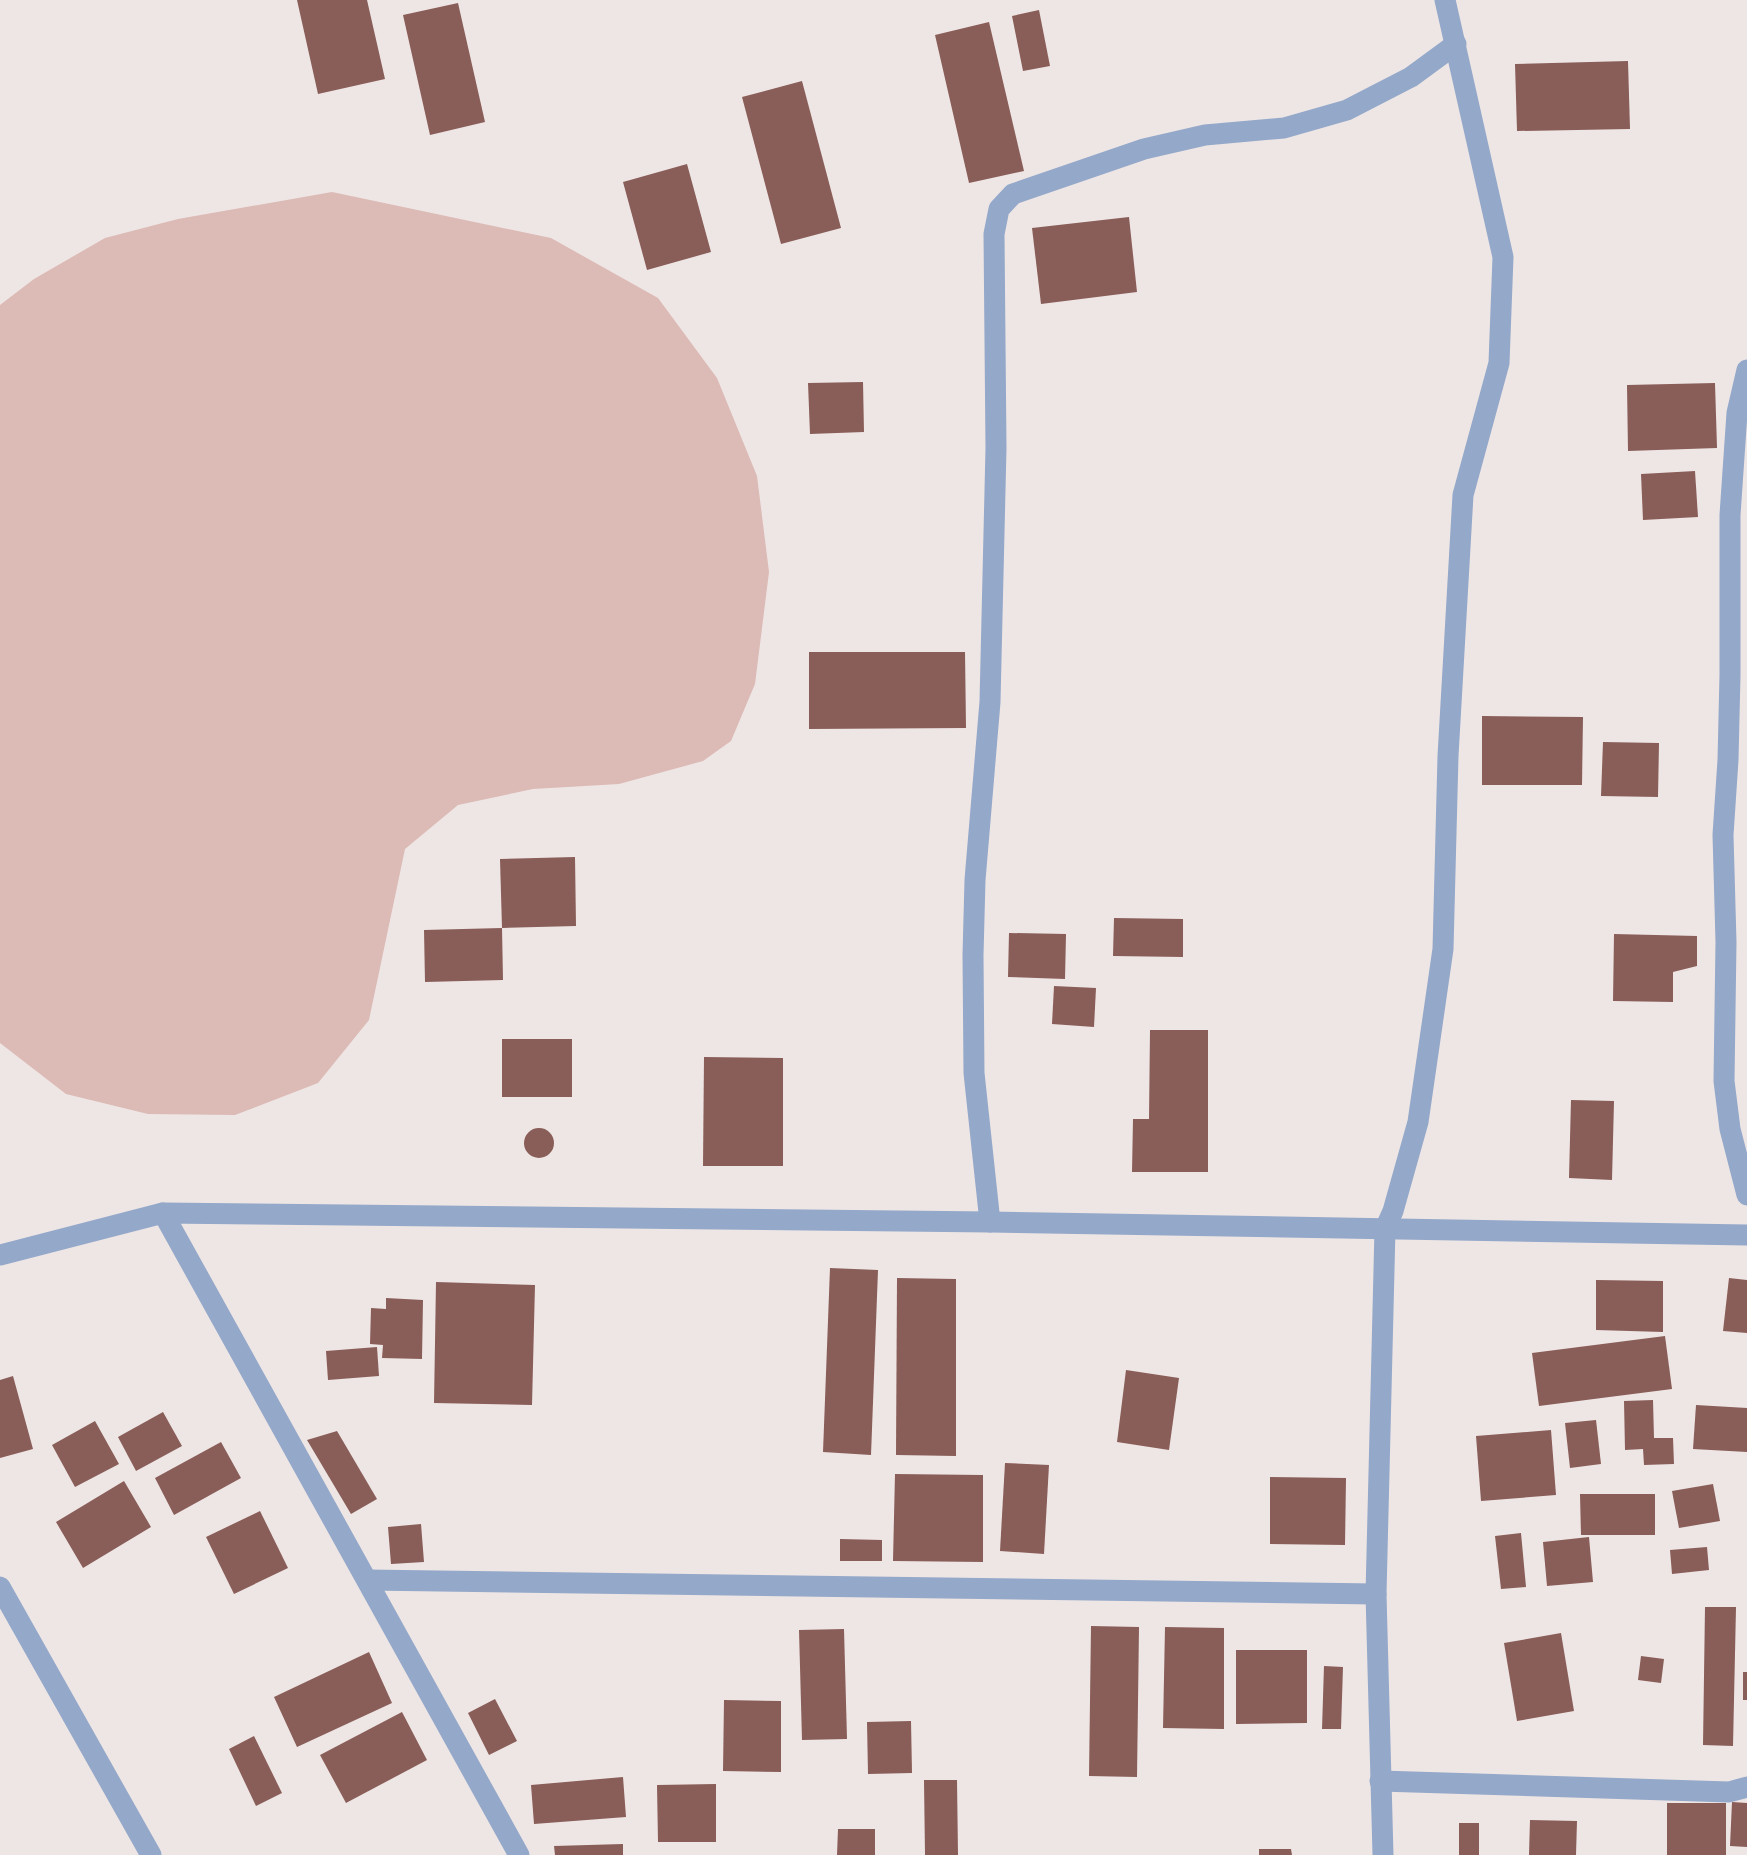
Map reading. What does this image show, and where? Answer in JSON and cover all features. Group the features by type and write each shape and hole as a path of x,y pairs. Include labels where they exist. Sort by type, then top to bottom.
{"street":[{"path":"1384,1855 1376,1594 1385,1229 1418,1122 1443,949 1448,757 1463,495 1499,363 1503,257 1446,0"},
{"path":"990,1222 974,1073 972,956 975,880 990,702 996,448 994,234 999,209 1013,194 1144,149 1205,135 1284,128 1347,110 1411,77 1455,44"},
{"path":"1747,370 1737,413 1730,515 1728,760 1723,835 1726,942 1724,1081 1730,1129 1747,1195"},
{"path":"163,1213 519,1855"},
{"path":"0,1255 163,1213 990,1222 1747,1235"},
{"path":"367,1580 1376,1594"},
{"path":"0,1587 151,1855"},
{"path":"1380,1781 1729,1792 1747,1787"}],"shaded area":[{"path":"332,192 551,238 658,298 717,378 757,476 769,572 755,684 731,741 703,761 619,784 533,789 458,805 405,849 369,1020 318,1083 235,1115 148,1114 66,1094 0,1043 0,305 34,279 105,238 178,219"}],"building":[{"path":"297,0 367,0 385,79 318,94"},
{"path":"458,3 485,122 430,135 403,15"},
{"path":"1039,10 1050,66 1023,71 1012,16"},
{"path":"989,22 1024,171 969,183 935,35"},
{"path":"1628,61 1630,129 1517,131 1515,64"},
{"path":"802,81 841,228 781,244 742,97"},
{"path":"687,164 711,252 647,270 623,182"},
{"path":"1129,217 1137,292 1041,304 1032,228"},
{"path":"863,382 864,432 810,434 808,383"},
{"path":"1715,383 1717,448 1628,451 1627,385"},
{"path":"1695,471 1698,517 1643,520 1641,474"},
{"path":"809,652 965,652 966,728 809,729"},
{"path":"1482,716 1583,717 1582,785 1482,785"},
{"path":"1603,742 1659,743 1658,797 1601,796"},
{"path":"575,857 576,926 502,928 500,859"},
{"path":"1114,918 1183,919 1183,957 1113,956"},
{"path":"502,928 503,980 425,982 424,930"},
{"path":"1009,933 1066,934 1065,979 1008,977"},
{"path":"1614,934 1697,936 1697,966 1673,972 1673,1002 1613,1001"},
{"path":"1054,986 1096,988 1094,1027 1052,1024"},
{"path":"1150,1030 1208,1030 1208,1172 1132,1172 1133,1119 1149,1119"},
{"path":"502,1039 572,1039 572,1097 502,1097"},
{"path":"704,1057 783,1058 783,1166 703,1166"},
{"path":"1571,1100 1614,1101 1612,1180 1569,1178"},
{"path":"539,1128 550,1132 554,1143 550,1154 539,1158 528,1154 524,1143 528,1132"},
{"path":"830,1268 878,1270 871,1455 823,1452"},
{"path":"897,1278 956,1279 956,1456 896,1455"},
{"path":"1729,1278 1747,1280 1747,1333 1723,1331"},
{"path":"1596,1280 1663,1281 1663,1332 1596,1330"},
{"path":"436,1282 535,1285 532,1405 434,1403"},
{"path":"386,1298 423,1300 422,1359 382,1358 383,1345 370,1344 371,1308 386,1309"},
{"path":"1665,1336 1672,1389 1539,1406 1532,1353"},
{"path":"377,1347 379,1376 328,1380 326,1351"},
{"path":"1126,1370 1179,1378 1169,1450 1117,1442"},
{"path":"13,1376 33,1449 0,1458 0,1380"},
{"path":"1653,1400 1654,1438 1673,1438 1674,1464 1644,1465 1643,1449 1625,1450 1624,1401"},
{"path":"1696,1405 1747,1408 1747,1452 1693,1449"},
{"path":"163,1412 182,1446 136,1471 118,1437"},
{"path":"1596,1420 1601,1464 1570,1468 1565,1423"},
{"path":"95,1421 119,1464 75,1487 52,1445"},
{"path":"1551,1430 1556,1495 1481,1501 1476,1436"},
{"path":"337,1431 377,1499 351,1514 307,1440"},
{"path":"221,1442 241,1478 174,1515 155,1478"},
{"path":"1005,1463 1049,1465 1044,1554 1000,1551"},
{"path":"895,1474 983,1475 983,1562 893,1561"},
{"path":"1270,1477 1346,1478 1345,1545 1270,1544"},
{"path":"124,1481 151,1527 83,1568 56,1522"},
{"path":"1713,1484 1720,1521 1679,1528 1672,1491"},
{"path":"1580,1494 1655,1494 1655,1535 1581,1535"},
{"path":"260,1511 288,1568 234,1594 206,1537"},
{"path":"421,1524 424,1562 391,1564 388,1527"},
{"path":"1521,1533 1526,1587 1501,1589 1495,1536"},
{"path":"1589,1537 1593,1582 1547,1586 1543,1542"},
{"path":"840,1539 882,1540 882,1561 840,1561"},
{"path":"1707,1547 1709,1570 1672,1574 1670,1550"},
{"path":"1705,1607 1736,1607 1733,1746 1703,1745"},
{"path":"1091,1626 1139,1627 1137,1777 1089,1776"},
{"path":"1165,1627 1224,1628 1224,1729 1163,1728"},
{"path":"844,1629 847,1739 802,1740 799,1630"},
{"path":"1561,1633 1574,1711 1517,1721 1504,1643"},
{"path":"1236,1650 1307,1650 1307,1723 1236,1724"},
{"path":"369,1652 392,1703 297,1747 274,1697"},
{"path":"1641,1656 1664,1659 1661,1683 1638,1680"},
{"path":"1324,1666 1343,1667 1341,1729 1322,1729"},
{"path":"1743,1672 1747,1672 1747,1700 1743,1700"},
{"path":"495,1699 517,1741 489,1755 468,1713"},
{"path":"724,1700 781,1701 781,1772 723,1771"},
{"path":"402,1712 427,1760 346,1803 320,1755"},
{"path":"911,1721 912,1773 868,1774 867,1722"},
{"path":"254,1736 282,1793 256,1806 229,1749"},
{"path":"623,1777 626,1817 534,1824 531,1785"},
{"path":"924,1780 957,1780 958,1855 925,1855"},
{"path":"716,1784 716,1842 658,1842 657,1785"},
{"path":"1732,1802 1747,1803 1747,1847 1730,1846"},
{"path":"1667,1803 1726,1803 1726,1855 1667,1855"},
{"path":"1530,1820 1577,1821 1576,1855 1529,1855"},
{"path":"1459,1823 1479,1823 1479,1855 1459,1855"},
{"path":"838,1829 875,1829 875,1855 837,1855"},
{"path":"623,1844 623,1855 555,1855 554,1846"},
{"path":"1259,1849 1291,1849 1292,1855 1259,1855"}]}
